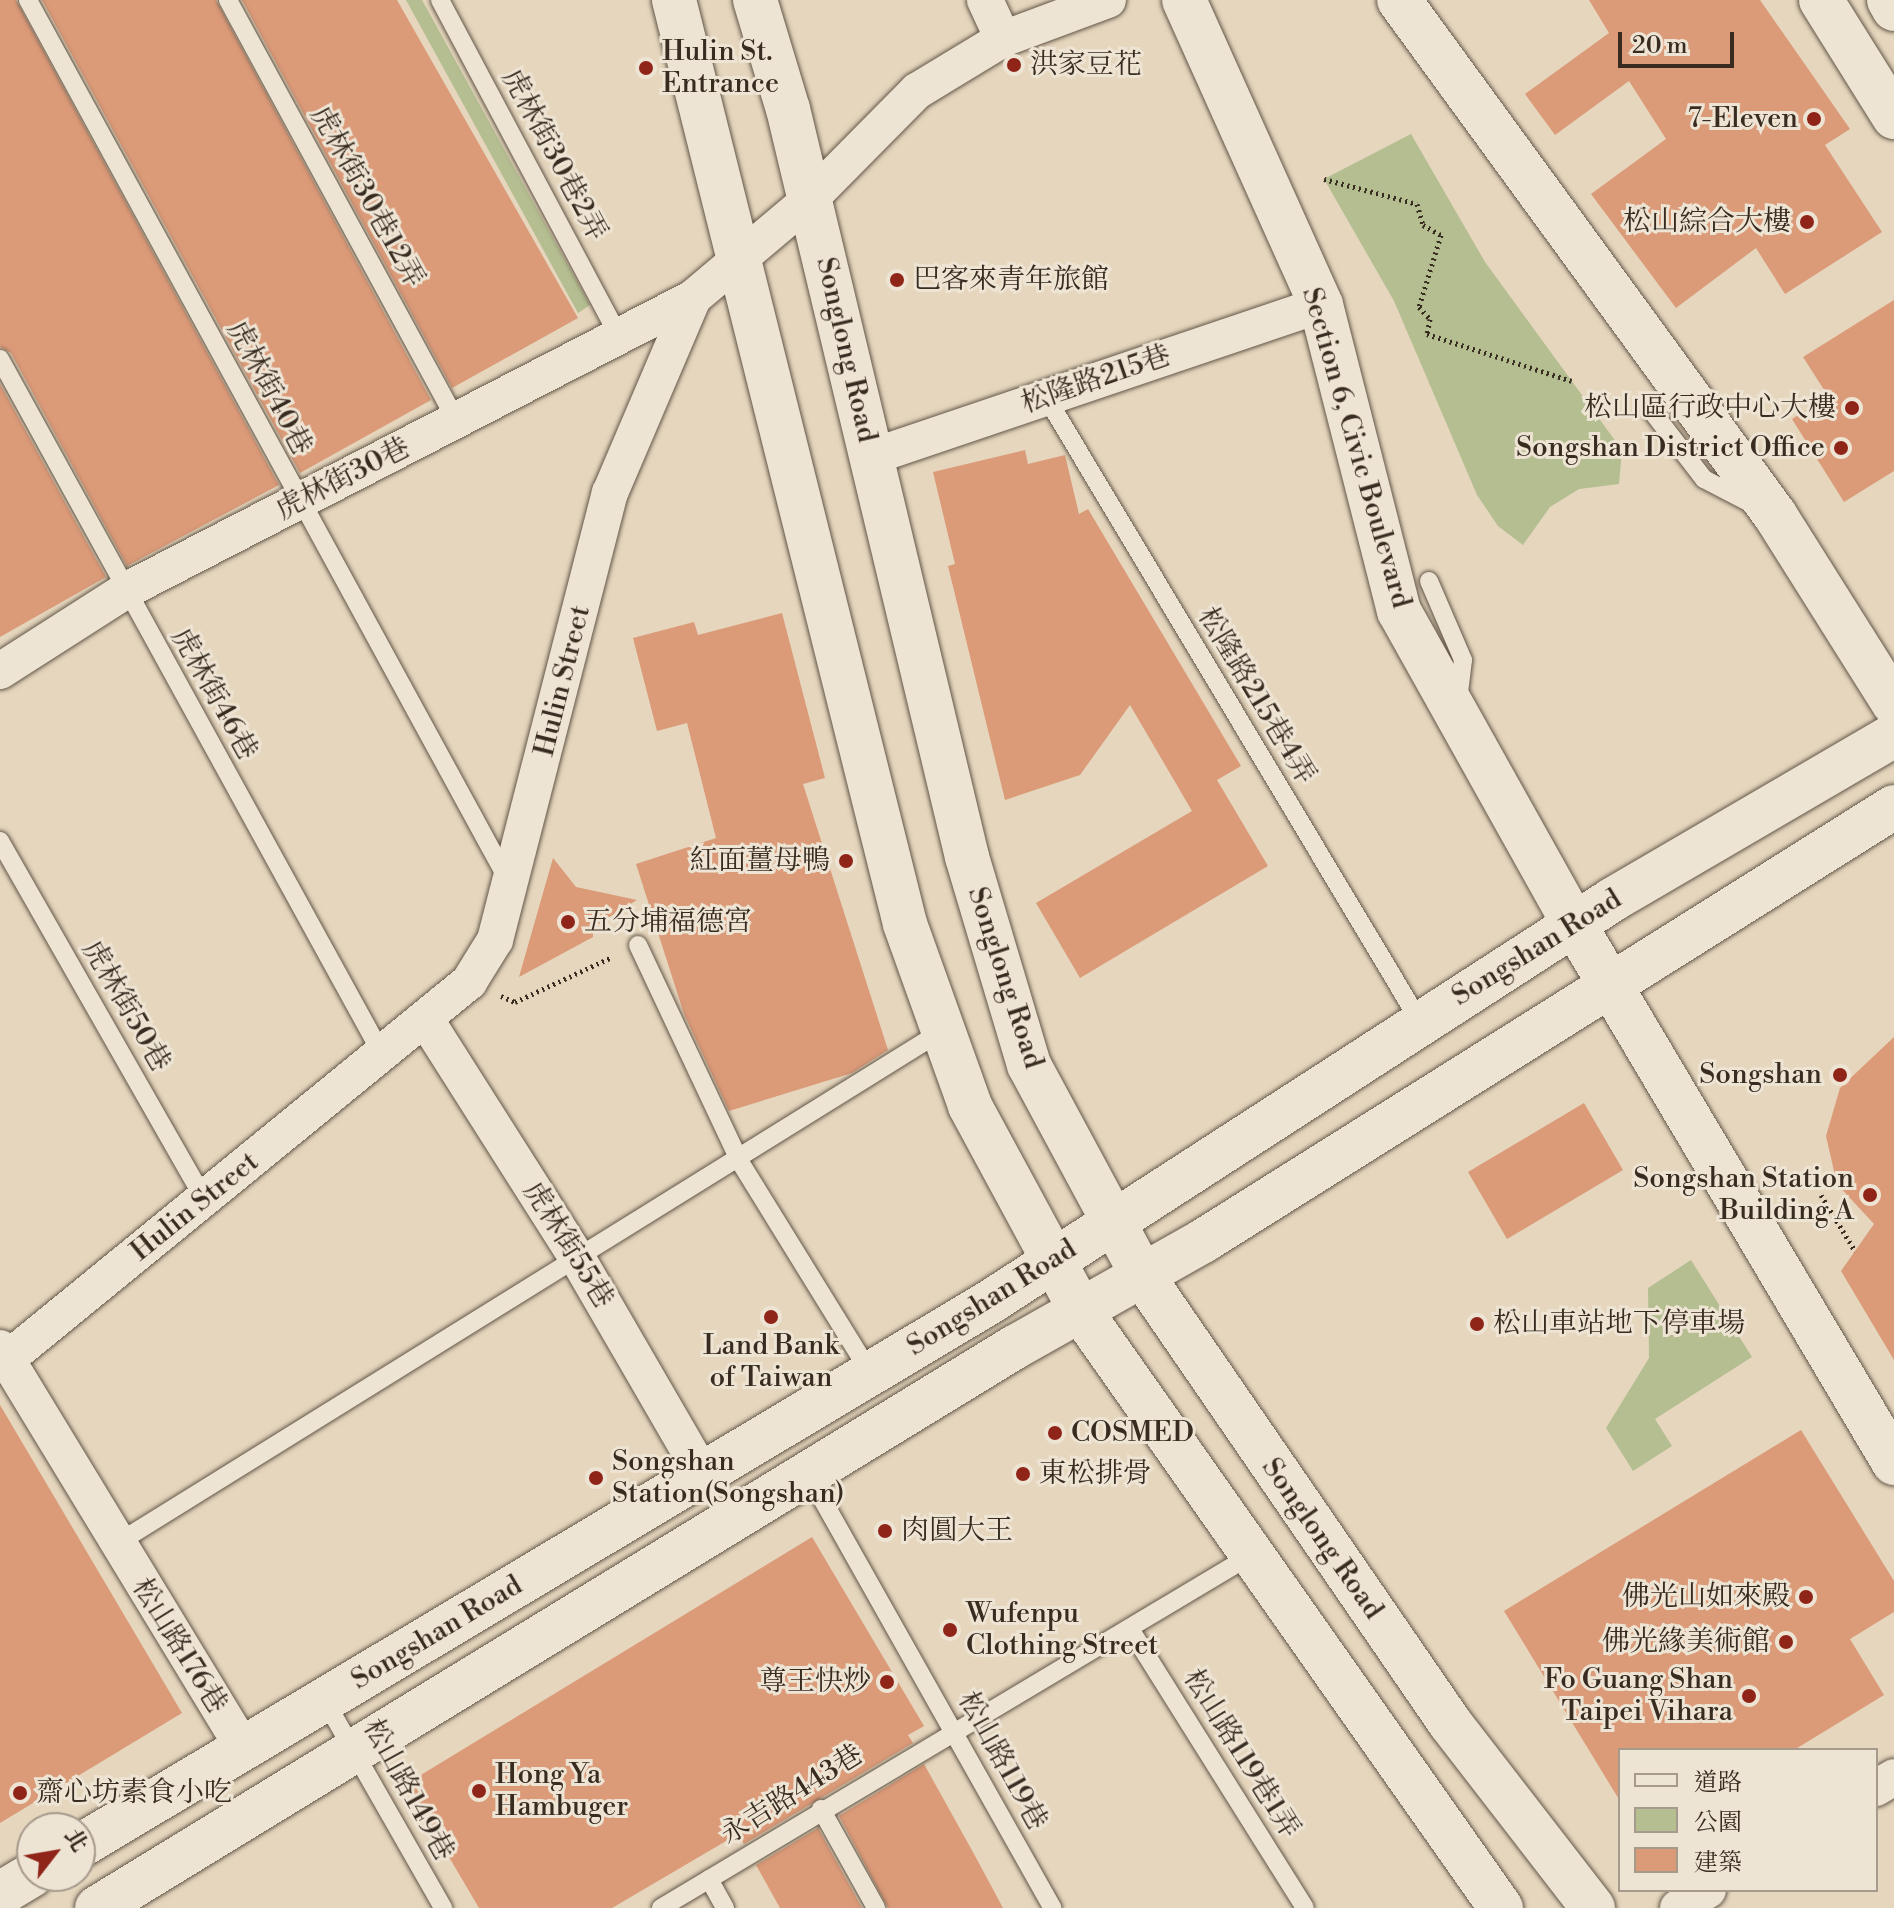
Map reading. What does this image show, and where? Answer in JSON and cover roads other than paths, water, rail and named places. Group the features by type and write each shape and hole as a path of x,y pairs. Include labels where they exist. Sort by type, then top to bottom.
{"street":[{"path":"674,0 741,257 905,924 970,1106 1050,1262 1080,1309 1248,1557 1501,1908"},
{"name":"Songlong Road","path":"755,0 810,199 967,857 1029,1065 1111,1223 1142,1275 1450,1723 1593,1908"},
{"path":"985,0 1003,39"},
{"name":"Hulin Street","path":"2,1358 426,1020 469,982 495,940 610,493 693,298 810,199 917,91 1003,39 1108,0"},
{"name":"Section 6, Civic Boulevard","path":"1184,0 1321,305 1399,611 1574,924 1894,1463"},
{"path":"1399,0 1775,515 1894,704"},
{"path":"1821,0 1894,117"},
{"path":"1889,0 1894,9"},
{"name":"虎林街30巷","path":"0,671 125,591 693,298"},
{"name":"松隆路215巷","path":"871,457 1321,305"},
{"name":"Songshan Road","path":"96,1836 871,1374 1574,924 1894,735"},
{"name":"Songshan Road","path":"97,1908 1080,1309 1142,1275 1894,807"},
{"name":"虎林街55巷","path":"426,1020 579,1261 703,1475"},
{"name":"松山路176巷","path":"2,1358 243,1748"},
{"path":"1678,1908 1705,1892"}],"lane":[{"name":"虎林街40巷","path":"28,0 510,884"},
{"name":"虎林街30巷12弄","path":"228,0 456,420"},
{"name":"虎林街30巷2弄","path":"440,0 619,336"},
{"name":"虎林街46巷","path":"0,359 382,1054"},
{"name":"松隆路215巷4弄","path":"1046,397 1420,1022"},
{"path":"1651,410 1704,479 1775,515"},
{"path":"1429,581 1463,660 1457,714"},
{"name":"虎林街50巷","path":"0,841 204,1198"},
{"path":"638,945 740,1162 871,1374"},
{"path":"116,1544 740,1162 942,1031"},
{"name":"松山路119巷","path":"808,1474 1053,1908"},
{"path":"952,1729 1130,1629 1248,1557"},
{"name":"松山路119巷1弄","path":"1130,1629 1305,1908"},
{"name":"松山路149巷","path":"324,1699 443,1908"},
{"name":"永吉路443巷","path":"661,1908 952,1729"},
{"path":"821,1809 876,1908"},
{"path":"709,1879 725,1908"}],"place":[{"name":"洪家豆花","path":"1014,65"},
{"name":"Hulin St. Entrance","path":"646,68"},
{"name":"7-Eleven","path":"1814,119"},
{"name":"松山綜合大樓","path":"1807,222"},
{"name":"巴客來青年旅館","path":"897,280"},
{"name":"松山區行政中心大樓","path":"1852,408"},
{"name":"Songshan District Office","path":"1841,448"},
{"name":"紅面薑母鴨","path":"846,861"},
{"name":"五分埔福德宮","path":"568,922"},
{"name":"Songshan","path":"1840,1075"},
{"name":"Songshan Station Building A","path":"1870,1195"},
{"name":"Land Bank of Taiwan","path":"771,1317"},
{"name":"松山車站地下停車場","path":"1477,1324"},
{"name":"COSMED","path":"1055,1433"},
{"name":"東松排骨","path":"1023,1474"},
{"name":"Songshan Station(Songshan)","path":"596,1478"},
{"name":"肉圓大王","path":"885,1531"},
{"name":"佛光山如來殿","path":"1806,1597"},
{"name":"Wufenpu Clothing Street","path":"950,1630"},
{"name":"佛光緣美術館","path":"1786,1642"},
{"name":"尊王快炒","path":"887,1682"},
{"name":"Fo Guang Shan Taipei Vihara","path":"1749,1696"},
{"name":"Hong Ya Hambuger","path":"479,1791"},
{"name":"齋心坊素食小吃","path":"20,1793"}]}
